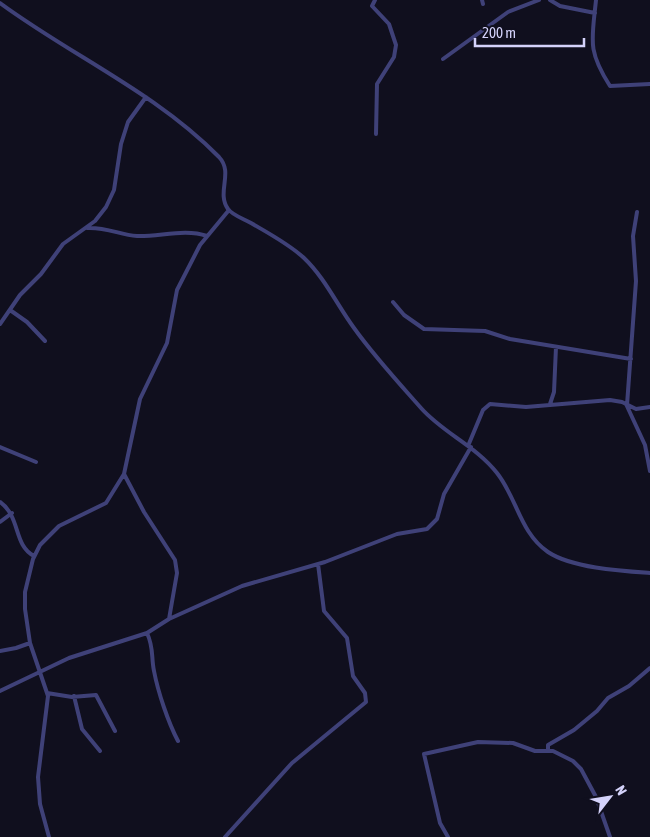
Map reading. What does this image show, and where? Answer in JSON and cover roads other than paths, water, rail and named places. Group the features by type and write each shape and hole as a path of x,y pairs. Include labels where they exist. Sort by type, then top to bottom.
{"street":[{"path":"375,0 372,6 389,24 396,50 392,62 377,84 376,134"},
{"path":"443,59 502,16 522,5 539,0"},
{"path":"550,0 560,6 595,13"},
{"path":"596,0 591,35 592,51 610,86 650,84"},
{"path":"0,3 34,28 81,54 146,97 176,119 223,162 227,176 224,196 229,210 305,259 323,280 358,334 422,409 470,447 501,478 523,523 535,540 548,552 557,557 594,566 650,573"},
{"path":"0,324 20,295 41,274 63,244 98,218 112,196 126,128 131,115 146,97"},
{"path":"49,837 40,804 38,777 47,693 30,643 25,609 26,592 34,556 42,542 59,526 106,503 124,474 140,399 167,343 175,298 195,254 207,236 229,210"},
{"path":"636,212 633,236 636,281 627,405 645,445 650,471"},
{"path":"85,228 110,229 137,236 161,233 207,236"},
{"path":"393,302 414,324 424,329 485,331 510,339 631,359"},
{"path":"10,310 27,322 45,341"},
{"path":"549,405 554,392 556,347"},
{"path":"0,691 82,654 147,633 169,619 242,586 318,564 397,534 420,531 430,527 439,514 445,492 470,447 486,406 526,407 610,400 620,401 636,410 650,407"},
{"path":"0,447 36,462"},
{"path":"124,474 144,512 174,557 177,573 169,619"},
{"path":"0,502 12,512 23,546 28,553 34,556"},
{"path":"0,522 12,512"},
{"path":"225,837 292,763 366,702 365,693 354,676 347,638 324,611 318,564"},
{"path":"147,633 153,652 154,672 169,722 178,740"},
{"path":"0,651 30,643"},
{"path":"548,750 548,744 574,730 597,711 608,698 630,686 650,668"},
{"path":"47,693 96,696 115,731"},
{"path":"74,696 82,730 100,751"},
{"path":"448,837 440,823 424,754 474,742 513,743 535,751 553,751 579,766 596,797 610,837"}]}
